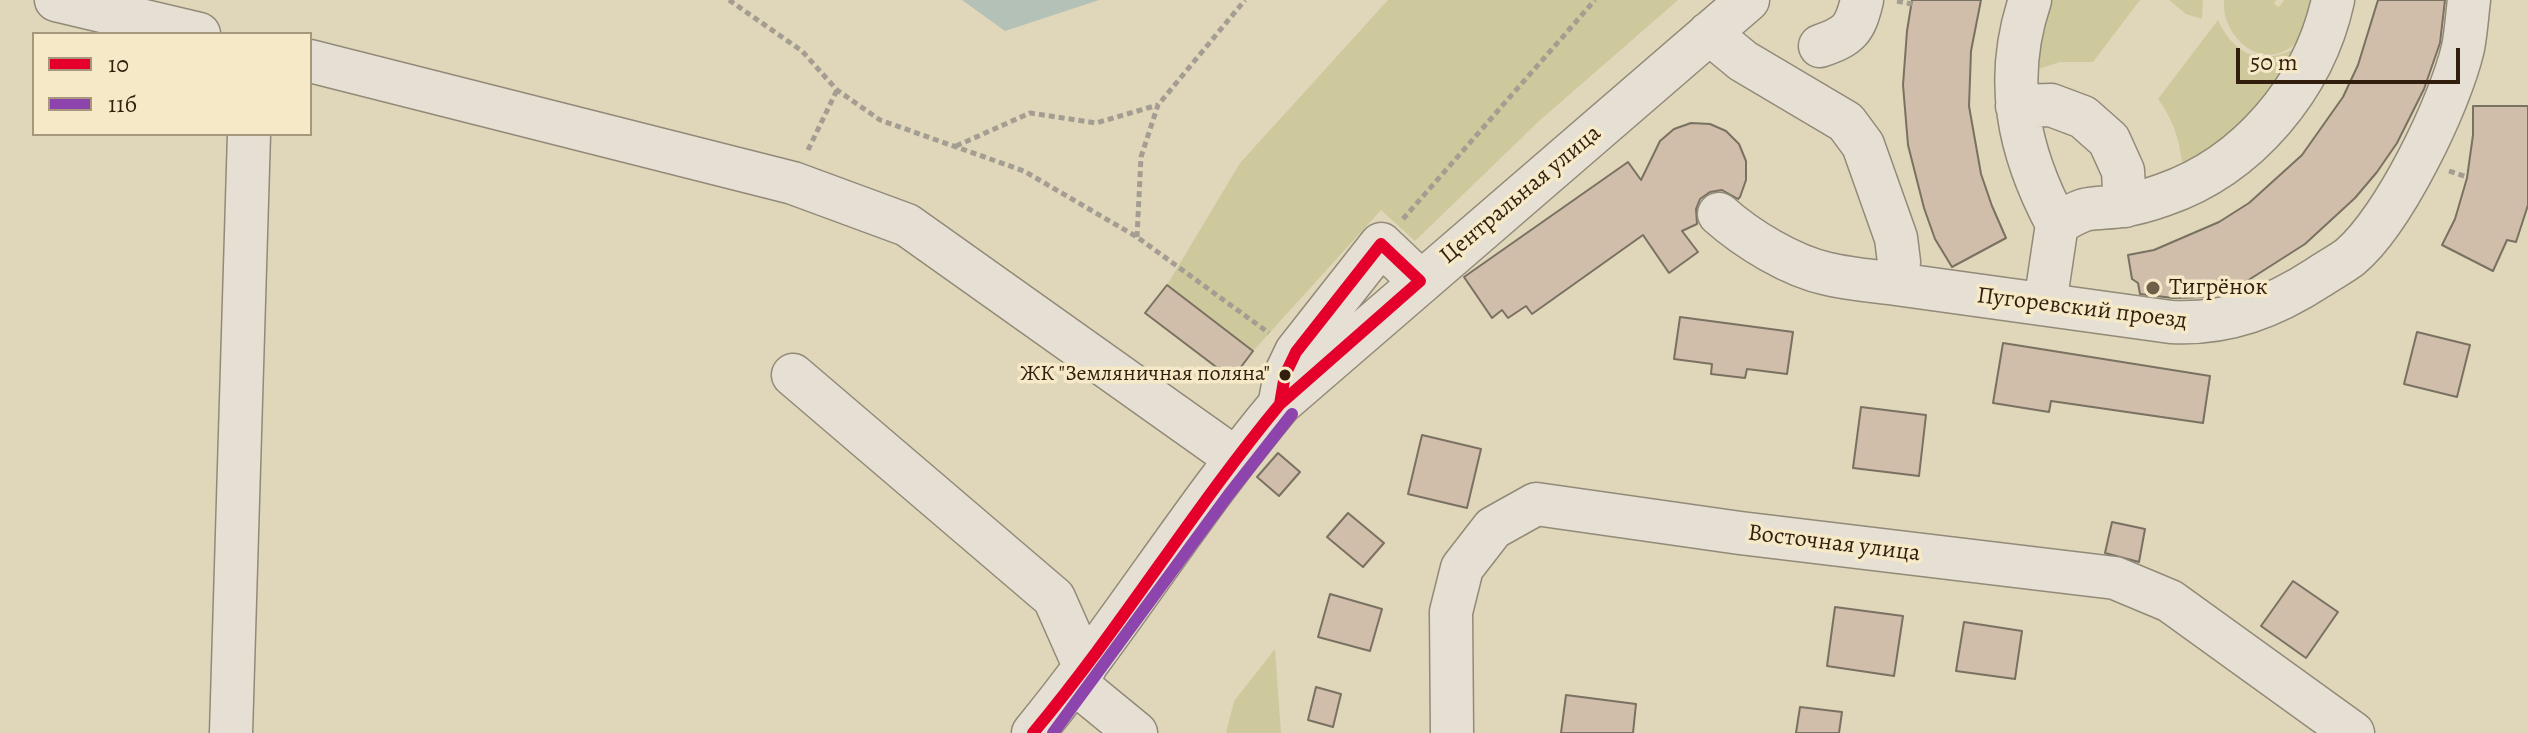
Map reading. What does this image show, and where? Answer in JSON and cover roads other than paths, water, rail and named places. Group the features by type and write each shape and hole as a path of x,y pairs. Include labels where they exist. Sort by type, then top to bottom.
{"street":[{"path":"56,0 191,32"},
{"name":"Центральная улица","path":"1033,733 1080,676 1235,458 1280,404 1748,0"},
{"path":"1820,46 1842,39 1856,23 1862,0"},
{"path":"2030,0 2016,63 2017,106 2023,146 2037,186 2057,224 2045,304"},
{"path":"2057,224 2083,211 2125,206 2164,195 2202,177 2236,154 2267,127 2293,94 2313,59 2333,0"},
{"name":"Пугоревский проезд","path":"1726,209 1739,231 1794,261 1826,274 2200,324 2243,316 2290,296 2351,256 2381,221 2444,105 2463,49 2469,0"},
{"path":"1709,33 1743,61 1846,122 1863,145 1896,238 1899,262 1896,284"},
{"path":"312,62 793,183 907,225 1235,458"},
{"path":"2017,106 2051,105 2083,117 2109,140 2123,171 2125,206"},
{"path":"231,733 249,136"},
{"path":"1280,404 1285,375 1296,352 1381,244 1420,281"},
{"path":"793,375 1054,598 1080,676 1136,733"},
{"name":"Восточная улица","path":"1452,733 1451,612 1462,568 1493,528 1536,504 1740,533 2115,578 2170,601 2353,733"}],"place":[{"name":"Тигрёнок","path":"2153,288"},
{"name":"ЖК \"Земляничная поляна\"","path":"1285,375"}]}
